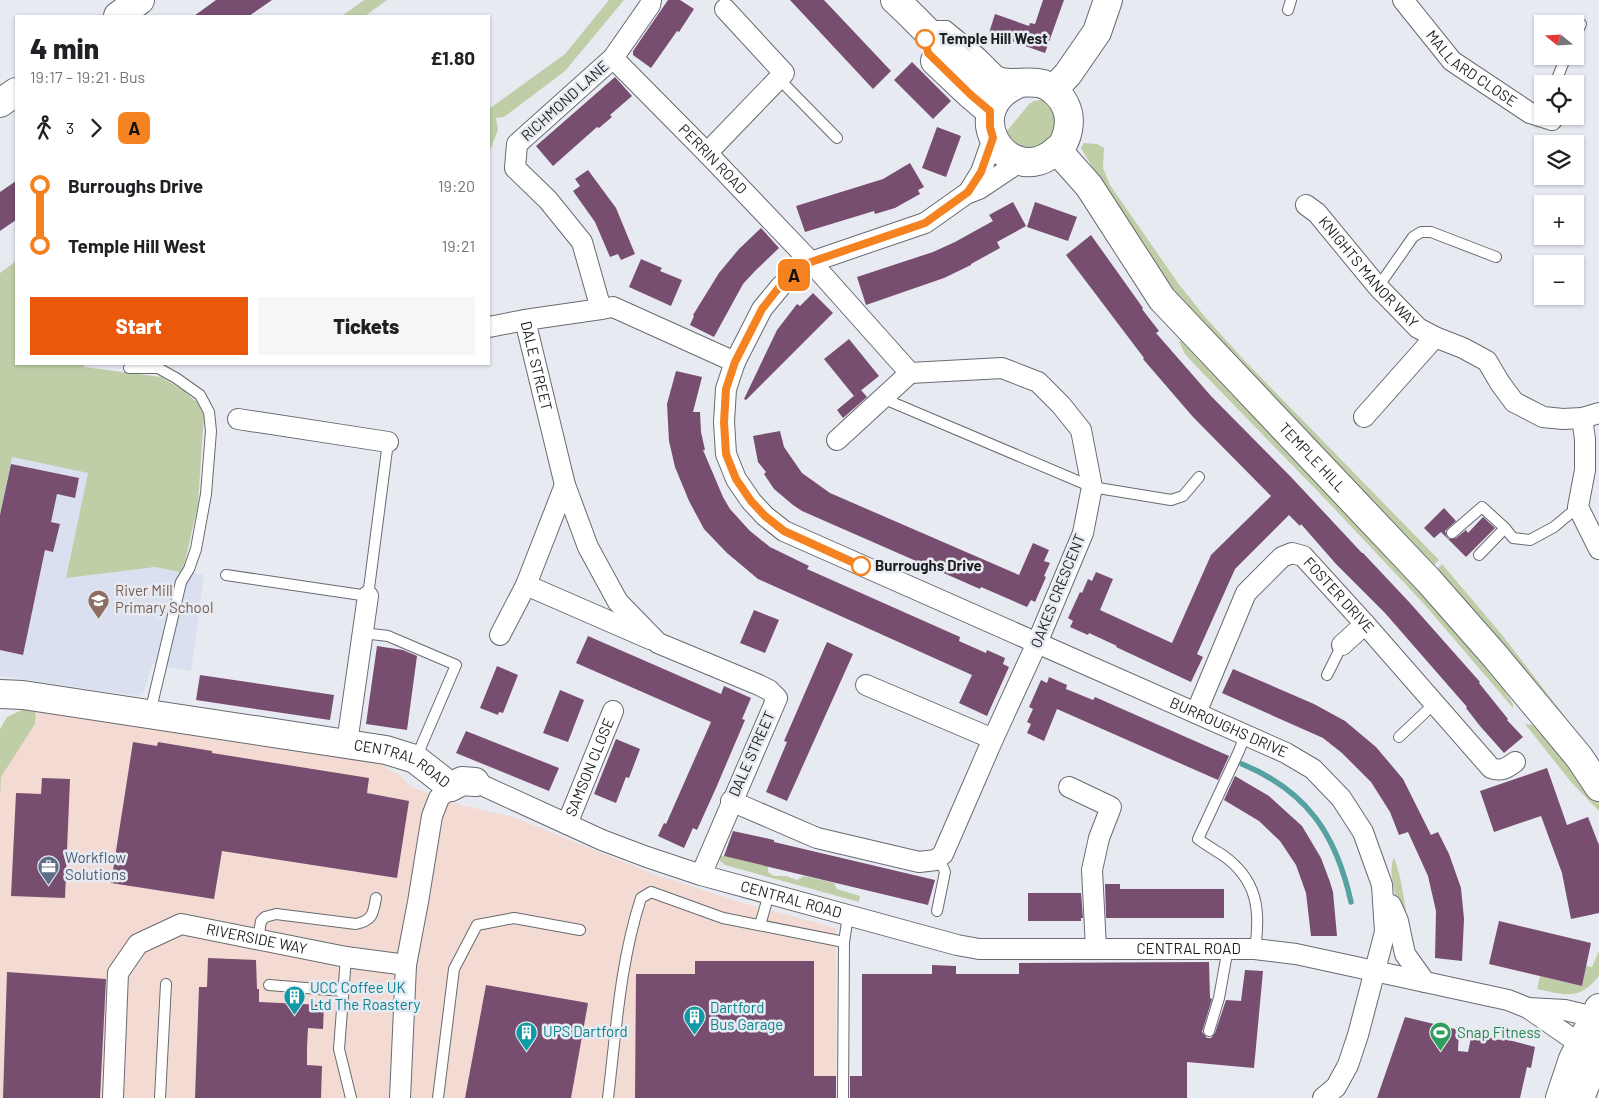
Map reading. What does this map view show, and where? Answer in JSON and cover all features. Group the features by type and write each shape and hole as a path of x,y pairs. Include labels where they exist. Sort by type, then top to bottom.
{"street":[{"path":"119,15 140,0"},
{"name":"RICHMOND LANE","path":"601,309 582,242 548,200 515,168 517,144 613,58 652,0"},
{"path":"895,0 968,68 1011,83 1038,83 1053,90 1061,97 1067,108 1068,133 1064,143 1058,150 1044,159 1034,162 1021,161 1003,152 993,138 990,127 990,111 999,96 1010,87 1011,83"},
{"path":"1053,90 1068,74 1097,32 1108,0"},
{"name":"MALLARD CLOSE","path":"1403,0 1452,61 1534,114"},
{"path":"707,153 784,73 725,9"},
{"path":"921,26 928,53 990,111"},
{"name":"PERRIN ROAD","path":"613,58 811,262"},
{"path":"0,103 15,93"},
{"name":"BURROUGHS DRIVE","path":"968,192 981,172 993,138"},
{"name":"TEMPLE HILL","path":"1058,150 1089,186 1162,299 1429,581 1589,764 1599,787"},
{"name":"BURROUGHS DRIVE","path":"1021,161 978,189 968,192 925,223 811,262 780,286 762,309 735,362 726,389 724,422 726,454 736,479 765,516 784,531 797,538 1286,753 1312,769 1341,798 1363,832 1382,885 1398,921 1405,954 1425,982"},
{"name":"KNIGHTS MANOR WAY","path":"1306,205 1318,212 1378,287 1418,328 1488,361 1514,402 1543,417 1563,419 1590,416 1585,439 1585,470 1578,507"},
{"path":"811,262 910,373 836,440"},
{"path":"601,309 613,307 735,362"},
{"name":"DALE STREET","path":"601,309 526,320 565,485 588,547 618,602 658,643"},
{"path":"490,327 526,320"},
{"name":"KNIGHTS MANOR WAY","path":"1364,417 1435,337"},
{"name":"OAKES CRESCENT","path":"910,373 1002,368 1038,382 1061,404 1081,430 1092,487 1082,533 1037,643 993,739 947,847 938,858"},
{"path":"238,419 388,442"},
{"path":"500,635 526,585 565,485"},
{"path":"1578,507 1599,549"},
{"name":"FOSTER DRIVE","path":"1196,713 1246,593 1282,557 1292,553 1303,556 1491,768 1503,770 1515,762"},
{"name":"DALE STREET","path":"526,585 759,685 769,690 777,698 731,801 701,875"},
{"path":"346,743 368,596"},
{"path":"1342,645 1365,624"},
{"path":"866,685 993,739"},
{"name":"CENTRAL ROAD","path":"17,691 69,702 386,750 415,759 463,784 636,853 701,875 933,939 979,949 1228,948 1296,954 1508,1000 1595,1030"},
{"name":"SAMSON CLOSE","path":"567,824 613,711"},
{"path":"400,1098 406,965 432,816 439,798 463,784"},
{"path":"1069,787 1111,807 1099,838 1092,870 1096,948"},
{"path":"731,801 816,838 919,862 927,862 938,858"},
{"name":"BURROUGHS DRIVE","path":"1323,1098 1336,1087 1348,1065 1358,1035 1385,932 1382,885"},
{"name":"RIVERSIDE WAY","path":"113,1098 118,973 138,944 181,924 346,957 406,965"},
{"name":"CENTRAL ROAD","path":"1528,1008 1565,1010 1595,1030"},
{"path":"1560,1098 1573,1059 1595,1030"},
{"path":"1580,1098 1595,1030"}],"lane":[{"path":"779,79 837,138"},
{"path":"1378,287 1413,237 1421,232 1431,232 1496,257"},
{"path":"129,368 158,368 200,395 209,412 211,431 206,494 196,549 189,569 181,582 149,714"},
{"path":"882,398 1092,487 1171,500 1183,496 1199,477"},
{"path":"226,575 368,596 388,442"},
{"path":"1452,534 1482,506 1513,538 1530,540 1554,527 1578,507"},
{"path":"1480,555 1505,528"},
{"path":"363,633 388,636 456,665 415,759"},
{"path":"1327,675 1342,645"},
{"path":"1399,737 1435,703"},
{"path":"1245,735 1198,839 1235,865 1252,890 1259,920 1255,949"},
{"path":"937,911 945,872 938,858"},
{"path":"608,1098 627,954 641,898 651,892 723,918 844,942"},
{"path":"760,925 769,894"},
{"path":"258,940 261,921 276,914 356,924 366,922 374,911 376,898"},
{"path":"843,1098 844,942 848,916"},
{"path":"438,1098 454,969 477,925 514,918 580,930"},
{"path":"1209,1031 1219,998 1228,948"},
{"path":"346,957 339,1049 351,1098"},
{"path":"160,1098 166,984"},
{"path":"269,985 343,991"}],"shaded area":[{"name":"River Mill Primary School","path":"0,454 88,473 68,569 155,567 204,575 191,671 152,664 144,691 138,696 0,676"},
{"path":"36,709 385,761 387,769 400,775 411,787 464,806 513,817 653,874 746,904 836,928 836,1098 0,1098 0,777"}],"green space":[{"path":"364,0 387,0 366,15 343,15"},
{"path":"609,0 624,0 565,71 504,117 496,118 498,130 490,149 490,108 565,54"},
{"path":"1045,99 1055,110 1056,135 1033,153 1002,137 1029,104"},
{"path":"1084,143 1097,144 1104,148 1103,168 1110,185 1178,283 1205,317 1243,359 1439,560 1434,565 1204,330 1156,264 1110,195 1081,148"},
{"path":"15,262 15,365 84,365 84,367 161,377 184,391 198,403 204,416 198,504 185,562 180,572 155,567 66,578 88,473 12,457 0,515 0,273"},
{"path":"1181,341 1443,614 1501,685 1513,704 1513,708 1425,605 1185,354 1179,342"},
{"path":"1442,564 1502,635 1590,749 1437,569"},
{"path":"24,709 36,709 35,724 1,777 0,797 0,729 7,717"},
{"path":"1525,724 1533,725 1599,803 1599,811 1571,782"},
{"path":"720,855 768,866 768,872 774,876 786,876 797,880 804,876 834,883 837,889 860,896 859,902 725,865 720,861"},
{"path":"1394,857 1400,877 1409,927 1401,912 1395,893 1392,874"},
{"path":"1599,951 1599,976 1585,989 1578,993 1564,994 1537,989 1540,976 1582,986 1586,966 1592,967"}],"building":[{"path":"216,0 272,0 250,15 195,15"},
{"path":"668,0 680,0 694,9 651,68 633,55 633,51"},
{"path":"790,0 824,0 891,71 873,89"},
{"path":"1043,0 1064,0 1045,53 989,33 995,14 1029,26 1030,23 1035,24"},
{"path":"912,62 951,101 933,119 894,80"},
{"path":"615,77 632,96 610,115 612,117 599,128 597,127 553,166 536,146"},
{"path":"937,127 961,136 946,177 922,168"},
{"path":"910,163 924,187 918,190 920,194 895,208 875,214 874,211 805,232 796,206 883,179"},
{"path":"588,170 616,208 635,254 621,260 618,254 610,257 595,222 573,191 580,186 575,179"},
{"path":"15,182 15,221 0,231 0,192"},
{"path":"1013,202 1026,226 997,242 1000,248 944,278 866,305 857,277 933,252 955,242 993,221 989,215"},
{"path":"1035,202 1077,217 1068,241 1027,227"},
{"path":"761,228 779,248 743,284 714,337 690,325 693,315 719,273 739,249"},
{"path":"1091,235 1159,331 1156,333 1211,396 1363,553 1480,682 1507,720 1523,737 1504,753 1480,726 1467,707 1385,613 1336,564 1301,524 1300,526 1289,515 1235,569 1197,654 1203,657 1191,682 1089,633 1088,635 1070,627 1073,621 1068,618 1080,592 1082,593 1088,579 1092,581 1096,572 1113,579 1100,610 1172,643 1211,555 1271,496 1193,417 1143,359 1066,255"},
{"path":"641,259 662,268 660,271 682,280 671,306 629,287"},
{"path":"813,293 833,313 746,400 744,399 777,330 797,304 800,306"},
{"path":"849,339 879,376 854,396 824,359"},
{"path":"676,371 702,377 693,412 700,412 701,432 705,450 703,450 723,497 739,519 750,531 770,547 809,566 807,569 960,637 959,641 986,653 987,650 1005,658 1003,664 1009,667 987,716 959,703 972,675 758,579 727,553 704,529 689,501 675,467 669,441 667,404"},
{"path":"861,390 867,397 843,418 837,410"},
{"path":"780,431 784,447 802,473 830,493 1019,575 1033,543 1049,550 1044,561 1050,563 1035,602 1031,600 1027,607 981,587 980,589 802,511 793,505 774,489 764,474 766,472 758,462 753,436"},
{"path":"11,464 79,478 75,498 57,494 51,522 60,524 53,552 45,550 23,655 0,650 0,515"},
{"path":"1444,508 1456,521 1445,531 1449,539 1456,538 1466,530 1468,533 1483,517 1495,528 1466,557 1441,532 1434,538 1424,528"},
{"path":"754,610 779,620 765,653 740,643"},
{"path":"588,636 721,694 724,686 751,698 742,719 745,720 716,788 697,830 693,828 684,848 658,836 664,823 666,824 711,722 576,663"},
{"path":"827,642 853,654 787,801 766,792 787,742 784,741"},
{"path":"377,646 403,650 417,656 407,730 366,724"},
{"path":"497,666 518,675 503,713 499,712 498,715 480,708"},
{"path":"1233,669 1314,704 1345,721 1376,747 1403,779 1431,835 1438,832 1449,854 1461,888 1464,919 1462,961 1435,958 1436,911 1428,876 1408,832 1399,835 1390,812 1371,782 1342,753 1323,738 1222,693"},
{"path":"200,675 334,695 330,720 196,700"},
{"path":"1049,677 1067,685 1066,689 1093,700 1095,697 1229,756 1218,780 1057,709 1044,741 1027,733 1031,724 1027,722 1033,709 1029,707 1041,680 1047,683"},
{"path":"560,690 584,700 568,742 543,733"},
{"path":"466,731 559,768 549,791 456,753"},
{"path":"616,739 640,749 629,778 626,777 616,803 594,794"},
{"path":"133,742 157,746 158,742 212,751 212,753 369,778 367,793 409,801 397,878 222,851 214,899 111,883"},
{"path":"1547,768 1567,825 1588,817 1599,845 1599,913 1571,919 1562,873 1541,816 1494,832 1480,791"},
{"path":"1235,776 1269,796 1302,826 1321,858 1330,882 1333,892 1337,936 1311,936 1306,893 1296,865 1280,841 1259,821 1224,800"},
{"path":"42,778 70,779 65,898 11,896 16,793 41,794"},
{"path":"733,831 935,880 928,905 724,856"},
{"path":"1105,884 1120,884 1120,889 1224,889 1224,918 1106,918"},
{"path":"1028,893 1081,893 1083,918 1081,918 1081,921 1028,921"},
{"path":"1499,921 1591,943 1582,986 1489,964"},
{"path":"208,958 256,960 259,1002 324,1005 323,1029 308,1028 307,1047 307,1065 322,1066 321,1098 195,1098 199,987 207,987"},
{"name":"Dartford Bus Garage","path":"695,961 814,961 814,1076 836,1076 836,1098 635,1098 636,974 695,974"},
{"path":"1209,962 1210,998 1212,999 1202,1032 1207,1038 1211,1038 1215,1033 1226,1000 1241,1001 1245,970 1263,971 1254,1068 1187,1062 1187,1098 850,1098 850,1076 862,1076 862,974 932,974 932,965 956,966 956,974 1019,974 1019,963"},
{"path":"7,972 106,979 100,1098 3,1098"},
{"name":"UPS Dartford","path":"486,985 588,1003 571,1098 465,1098"},
{"path":"1405,1017 1459,1030 1458,1051 1468,1052 1472,1033 1535,1047 1531,1068 1527,1067 1520,1098 1377,1098"}],"waterway":[{"path":"1242,764 1284,787 1315,818 1337,856 1351,902"}],"bus line":[{"name":"A","path":"861,566 784,531 765,516 751,501 736,479 726,454 724,422 726,389 735,362 762,309 780,286 811,262 925,223 968,192 981,172 993,138 990,127 990,111 935,61 928,53 925,39"}],"place":[{"name":"Temple Hill West","path":"925,39"},
{"name":"Burroughs Drive","path":"861,566"},
{"name":"River Mill Primary School","path":"99,619"},
{"name":"Workflow Solutions","path":"49,886"},
{"name":"UCC Coffee UK Ltd The Roastery","path":"294,1016"},
{"name":"Dartford Bus Garage","path":"694,1036"},
{"name":"UPS Dartford","path":"527,1051"},
{"name":"Snap Fitness","path":"1441,1052"}]}
